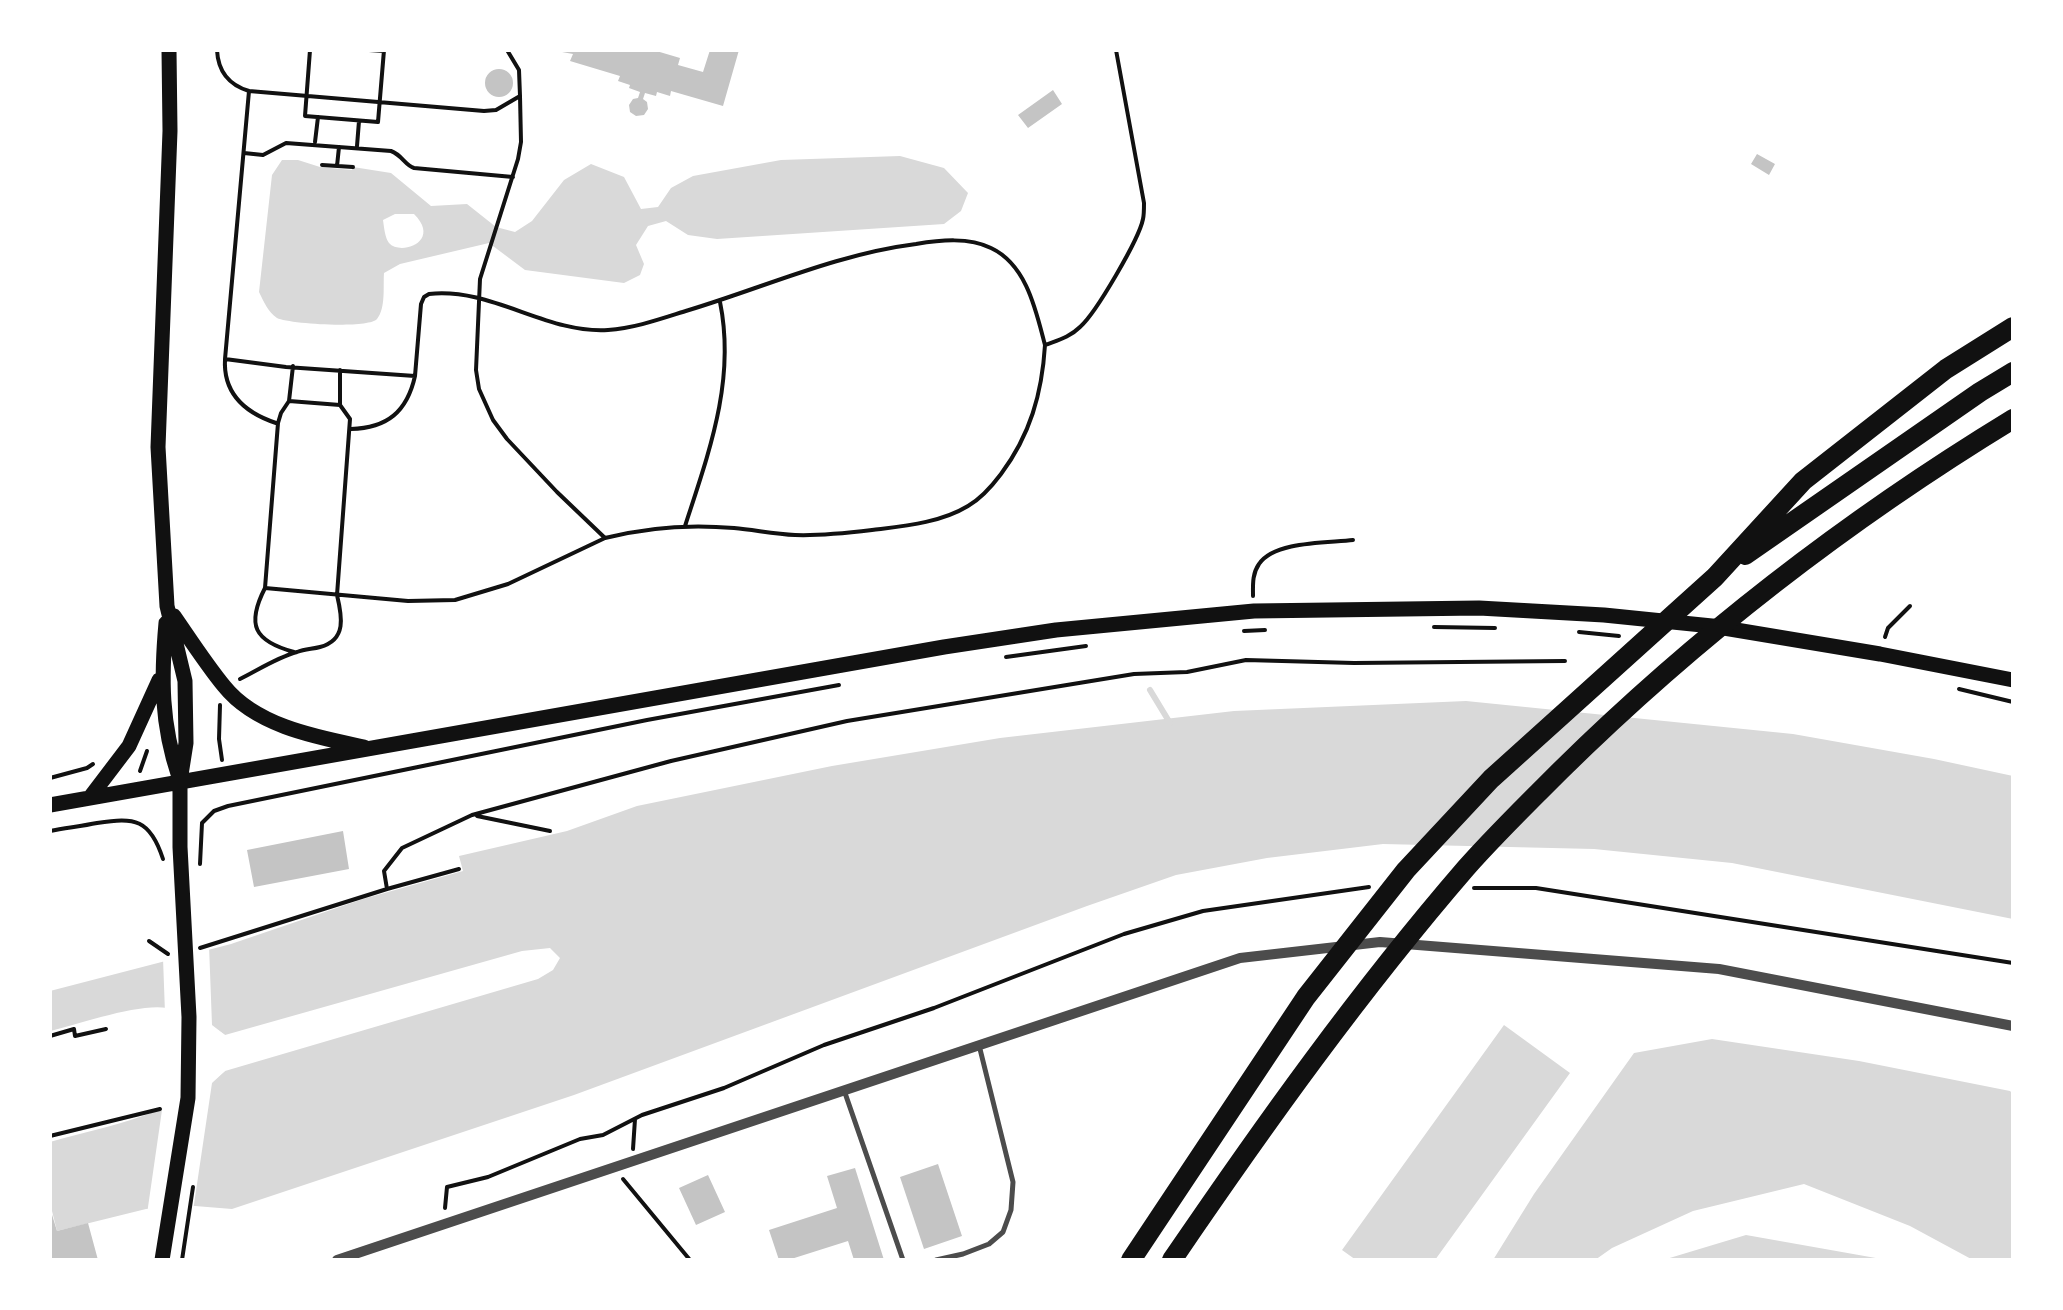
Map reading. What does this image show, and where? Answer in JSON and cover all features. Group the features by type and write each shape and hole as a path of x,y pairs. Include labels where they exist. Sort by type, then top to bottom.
{"highway":[{"path":"1131,1260 1306,997 1406,870 1491,779 1715,576 1803,481 1946,369 2013,326"},
{"path":"1715,576 2013,372"},
{"path":"1172,1260 1358,998 1468,865 1538,792 1622,710 1770,585 1905,486 2013,419"}],"main road":[{"path":"168,53 170,131 158,447 167,606 161,676 168,745 180,781"},
{"path":"167,606 226,689 275,723 373,748"},
{"path":"162,1260 188,1098 189,1017 180,781 186,743 185,680 167,606"},
{"path":"50,805 944,647 1056,630 1254,611 1479,608 1604,615 1712,626 2013,680"},
{"path":"91,796 130,746 161,676"}],"street":[{"path":"337,1260 1240,958 1380,942 1719,969 2013,1026"}],"lane":[{"path":"936,1260 988,1244 1002,1232 1011,1210 1013,1182 979,1045"},
{"path":"844,1090 903,1260"}],"path":[{"path":"217,50 222,72 239,88 249,91 484,112 496,110 520,96"},
{"path":"310,50 305,116 378,122 384,51 369,50"},
{"path":"507,50 519,70 520,142 513,177 480,278 476,370 479,389 485,406 507,439 605,538"},
{"path":"1045,346 1068,336 1088,319 1144,217 1116,50"},
{"path":"249,91 225,376 238,401 260,418 278,424"},
{"path":"315,144 318,117"},
{"path":"357,148 360,121"},
{"path":"244,153 262,155 286,143 339,146 399,154 414,168 513,177"},
{"path":"337,166 339,146"},
{"path":"322,165 353,167"},
{"path":"266,588 408,601 455,600 508,584 605,538 644,529 684,526 816,535 906,526 951,514 969,506 993,484 1020,445 1042,386 1045,346 1033,301 1016,270 992,248 963,241 925,242 864,252 720,301 649,322 605,330 582,329 480,298 438,293 424,298 421,304 415,376 407,402 375,426 350,428"},
{"path":"684,526 722,402 726,353 720,301"},
{"path":"225,360 415,376"},
{"path":"292,366 289,401 280,412 278,424 266,588 255,610 257,631 263,640 294,652"},
{"path":"224,774 219,739 220,702 226,689 294,652 336,640 341,630 337,595 350,419 340,405 340,370"},
{"path":"289,401 340,405"},
{"path":"1254,611 1253,577 1269,553 1299,545 1353,540"},
{"path":"1880,654 1888,628 1910,606"},
{"path":"1422,628 1501,628"},
{"path":"1234,631 1270,629"},
{"path":"1577,632 1632,637"},
{"path":"996,658 1089,646"},
{"path":"387,889 384,871 402,848 472,815 672,761 847,721 1134,674 1187,672 1246,660 1565,662"},
{"path":"200,858 202,824 214,811 228,806 842,684"},
{"path":"1960,689 2013,702"},
{"path":"50,778 87,768 98,760"},
{"path":"472,815 550,831"},
{"path":"50,831 126,818 143,825 154,838 163,860"},
{"path":"198,949 458,869"},
{"path":"149,941 170,956"},
{"path":"50,1036 74,1029 75,1036 106,1029"},
{"path":"50,1136 160,1109"},
{"path":"633,1160 634,1118"},
{"path":"613,1167 690,1260"}],"shaded area":[{"path":"900,156 944,168 968,193 961,211 944,224 717,239 688,235 666,221 648,226 636,245 644,264 640,275 624,283 525,270 489,243 400,264 384,273 380,314 371,322 359,324 312,324 277,318 259,292 272,175 282,160 391,173 431,206 467,204 496,227 515,232 532,221 564,180 591,164 624,177 641,209 658,207 671,188 693,176 781,160","holes":["395,214 414,214 421,224 421,239 409,247 394,247 389,243 383,220"]},
{"path":"1466,701 1793,734 2013,776 2013,919 1732,863 1594,849 1383,844 1267,858 1176,875 574,1095 232,1209 146,1209 57,1231 50,1203 50,1142 164,1108 225,1071 538,979 553,970 560,958 550,948 522,951 225,1035 181,1012 155,1007 50,1031 50,991 231,944 363,899 463,871 459,856 567,831 637,806 832,766 1000,738 1234,711"},
{"path":"1504,1025 1570,1073 1435,1260 1356,1260 1342,1250"},
{"path":"1712,1039 1859,1061 2010,1091 2013,1260 1973,1260 1910,1226 1804,1184 1693,1211 1612,1248 1595,1260 1493,1260 1534,1194 1634,1053"},
{"path":"1746,1235 1887,1260 1663,1260"}],"pier":[{"path":"209,945 212,1025 225,1035 225,1040 165,1013 163,958"},
{"path":"225,1066 225,1071 212,1083 193,1211 147,1214 163,1103"}],"building":[{"path":"563,50 653,50 680,58 678,65 703,72 710,50 739,50 723,106 671,91 670,96 645,93 643,99 648,109 644,115 636,116 629,105 640,92 618,81 620,76 570,61 573,54"},
{"path":"499,69 509,73 513,83 509,93 499,97 489,93 485,83 489,73"},
{"path":"1053,90 1062,104 1028,128 1018,115"},
{"path":"1757,154 1775,164 1769,175 1751,164"},
{"path":"343,831 349,869 254,887 247,850"},
{"path":"938,1164 962,1236 924,1249 900,1177"},
{"path":"855,1168 884,1260 854,1260 848,1241 779,1260 769,1230 837,1208 827,1176"},
{"path":"708,1175 725,1212 696,1225 679,1188"},
{"path":"50,1208 57,1231 88,1223 98,1260 50,1260"}],"waterway":[{"path":"1150,690 1170,723"}]}
